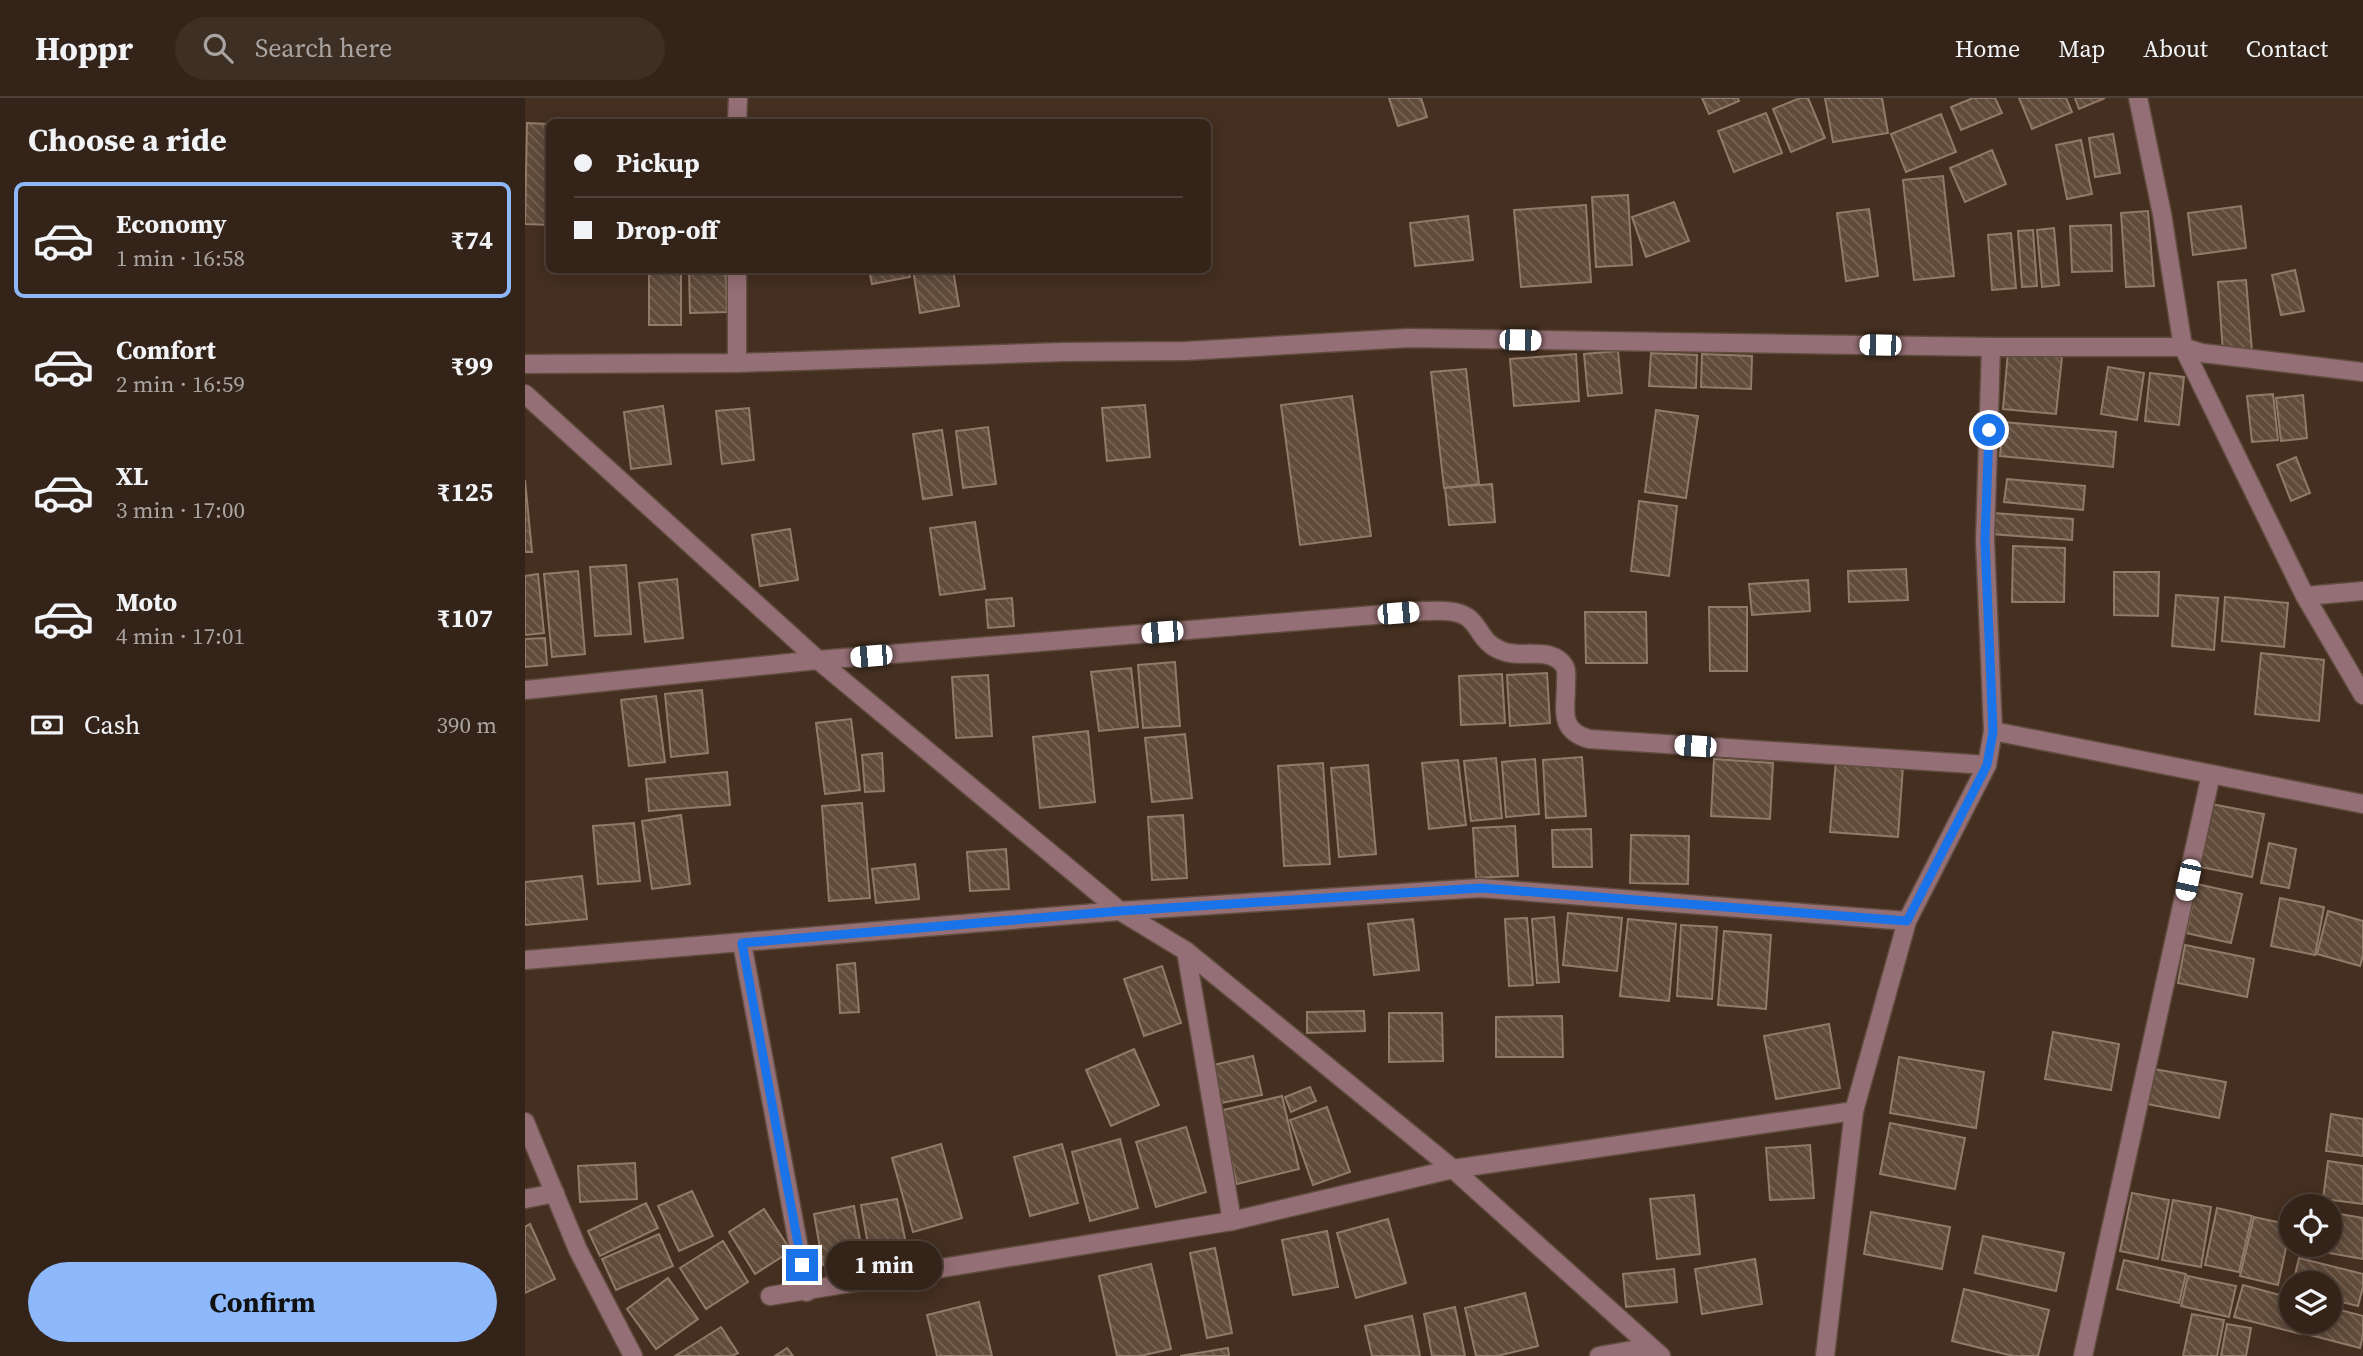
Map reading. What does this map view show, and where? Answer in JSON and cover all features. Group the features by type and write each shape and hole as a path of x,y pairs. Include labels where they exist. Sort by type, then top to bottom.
{"street":[{"path":"737,119 738,98"},
{"path":"2138,98 2162,215 2183,347 2305,596 2363,695"},
{"path":"737,273 737,363"},
{"path":"525,364 737,363 1063,352 1186,351 1409,338 1991,347 2183,347 2202,353 2363,372"},
{"path":"1825,1356 1854,1111 1907,921 1987,765 1993,732 1985,540 1991,347"},
{"path":"525,394 818,660 1120,911 1186,951 1453,1169 1656,1351"},
{"path":"2305,596 2363,591"},
{"path":"525,690 818,660 1451,611 1468,617 1484,640 1506,652 1549,655 1559,660 1566,670 1566,724 1575,735 1589,739 1987,765"},
{"path":"1993,732 2363,804"},
{"path":"2083,1356 2211,774"},
{"path":"525,960 1120,911 1481,888 1907,921"},
{"path":"742,943 807,1292"},
{"path":"1186,951 1232,1221"},
{"path":"770,1296 1232,1221 1453,1169 1854,1111"},
{"path":"525,1122 578,1251 633,1356"},
{"path":"525,1199 555,1193"},
{"path":"1599,1356 1656,1351"}],"building":[{"path":"1389,98 1421,98 1427,117 1398,126"},
{"path":"1702,98 1738,98 1739,101 1709,114"},
{"path":"1800,98 1808,98 1825,138 1791,152 1773,109"},
{"path":"1825,98 1882,98 1888,133 1833,142"},
{"path":"1973,98 1995,98 2002,113 1961,130 1951,107"},
{"path":"2019,98 2066,98 2072,112 2032,129"},
{"path":"2075,98 2105,98 2079,109"},
{"path":"1766,113 1782,153 1734,172 1718,131"},
{"path":"1941,114 1956,152 1906,172 1891,134"},
{"path":"527,123 546,124 546,225 525,224"},
{"path":"2113,134 2120,173 2095,177 2089,138"},
{"path":"2081,140 2092,194 2067,199 2056,145"},
{"path":"1992,150 2006,184 1965,202 1950,168"},
{"path":"1943,176 1954,276 1914,280 1903,180"},
{"path":"1628,195 1632,265 1596,267 1592,197"},
{"path":"1674,202 1689,241 1646,257 1632,217"},
{"path":"1586,205 1591,282 1521,287 1514,210"},
{"path":"2241,206 2246,248 2193,255 2188,213"},
{"path":"1869,209 1878,276 1846,281 1837,213"},
{"path":"2148,211 2154,286 2126,287 2121,213"},
{"path":"1468,216 1473,260 1415,266 1410,223"},
{"path":"2111,225 2112,271 2072,272 2070,226"},
{"path":"2054,228 2059,285 2042,287 2037,230"},
{"path":"2033,230 2037,286 2022,287 2018,231"},
{"path":"2011,233 2016,288 1992,290 1988,235"},
{"path":"2295,270 2304,311 2281,315 2272,275"},
{"path":"649,273 681,273 681,325 649,325"},
{"path":"689,273 726,273 727,312 690,313"},
{"path":"870,273 909,273 910,277 872,284"},
{"path":"913,273 954,273 959,306 920,313"},
{"path":"2246,280 2252,351 2223,353 2218,282"},
{"path":"1618,351 1622,393 1588,396 1584,354"},
{"path":"2008,351 2062,357 2056,414 2003,409"},
{"path":"1651,353 1697,355 1696,388 1649,386"},
{"path":"1576,354 1579,401 1514,406 1510,359"},
{"path":"1702,354 1752,356 1751,389 1701,387"},
{"path":"2108,367 2144,373 2137,420 2101,414"},
{"path":"1466,369 1479,484 1444,488 1431,372"},
{"path":"2150,373 2184,377 2179,425 2145,421"},
{"path":"2273,394 2278,440 2252,442 2247,396"},
{"path":"2303,395 2307,438 2281,441 2276,398"},
{"path":"1352,396 1371,536 1300,545 1281,405"},
{"path":"1145,405 1150,457 1107,461 1102,408"},
{"path":"663,406 671,464 631,469 624,412"},
{"path":"749,408 754,460 722,464 716,411"},
{"path":"1656,410 1698,416 1686,498 1645,492"},
{"path":"2003,422 2116,432 2113,467 2000,456"},
{"path":"988,427 996,484 963,488 956,431"},
{"path":"942,430 952,495 923,499 913,434"},
{"path":"2296,457 2310,493 2291,501 2277,465"},
{"path":"2007,479 2085,486 2083,510 2004,502"},
{"path":"525,480 532,552 525,552"},
{"path":"1492,484 1495,522 1449,525 1445,488"},
{"path":"1639,501 1677,506 1669,576 1631,571"},
{"path":"1993,513 2073,519 2072,540 1991,534"},
{"path":"975,522 985,589 940,595 930,528"},
{"path":"790,529 798,580 760,586 752,535"},
{"path":"2013,546 2065,548 2064,602 2012,602"},
{"path":"626,565 631,634 595,636 590,567"},
{"path":"1906,569 1908,600 1849,602 1848,571"},
{"path":"578,571 585,654 552,657 544,574"},
{"path":"2114,572 2159,572 2158,616 2114,615"},
{"path":"538,574 544,633 525,635 525,576"},
{"path":"677,579 683,638 645,642 639,583"},
{"path":"1808,580 1810,611 1752,615 1749,584"},
{"path":"2176,595 2218,598 2214,650 2172,646"},
{"path":"2225,597 2288,603 2284,647 2222,641"},
{"path":"1012,598 1014,626 988,628 986,600"},
{"path":"1709,607 1747,607 1747,671 1710,671"},
{"path":"1585,612 1646,612 1647,663 1586,663"},
{"path":"545,638 547,665 525,667 525,639"},
{"path":"2261,653 2324,660 2319,721 2255,714"},
{"path":"1175,662 1180,726 1143,728 1138,665"},
{"path":"1131,668 1138,727 1099,731 1091,672"},
{"path":"1547,673 1550,723 1510,726 1507,675"},
{"path":"1502,674 1505,723 1461,725 1459,676"},
{"path":"988,675 992,736 956,738 952,677"},
{"path":"702,690 708,753 671,757 665,694"},
{"path":"656,696 665,762 629,766 621,700"},
{"path":"851,719 860,790 825,794 816,723"},
{"path":"1088,731 1095,802 1040,808 1033,737"},
{"path":"1185,734 1192,798 1152,802 1145,738"},
{"path":"882,753 884,791 865,792 862,755"},
{"path":"1582,757 1586,816 1546,818 1543,760"},
{"path":"1496,758 1502,818 1471,821 1464,761"},
{"path":"1535,759 1539,814 1506,817 1502,762"},
{"path":"1714,759 1773,763 1770,819 1711,816"},
{"path":"1458,760 1466,825 1429,829 1422,763"},
{"path":"1836,760 1903,766 1898,837 1830,832"},
{"path":"1323,763 1330,864 1284,866 1278,766"},
{"path":"1368,765 1376,854 1339,857 1331,768"},
{"path":"727,772 730,805 649,811 646,779"},
{"path":"862,803 870,898 829,901 822,806"},
{"path":"2206,803 2264,814 2252,877 2195,866"},
{"path":"681,815 690,884 652,889 642,821"},
{"path":"1183,815 1187,878 1152,880 1148,817"},
{"path":"634,823 640,881 598,884 593,826"},
{"path":"1515,826 1518,876 1476,878 1473,828"},
{"path":"1591,829 1592,867 1553,867 1552,830"},
{"path":"1631,835 1689,836 1688,884 1630,883"},
{"path":"2269,843 2296,849 2289,888 2261,883"},
{"path":"1006,849 1009,889 970,891 967,852"},
{"path":"915,864 919,899 876,903 872,869"},
{"path":"582,876 587,919 525,925 525,882"},
{"path":"2197,884 2242,894 2231,943 2186,933"},
{"path":"2280,898 2324,907 2315,955 2271,946"},
{"path":"2328,911 2363,921 2363,956 2360,966 2317,954"},
{"path":"1568,913 1622,918 1617,971 1563,965"},
{"path":"1554,917 1559,982 1537,983 1532,919"},
{"path":"1527,918 1533,985 1509,986 1505,919"},
{"path":"1413,919 1419,970 1374,975 1368,924"},
{"path":"1628,919 1676,924 1669,1001 1620,996"},
{"path":"1681,925 1717,927 1712,999 1677,996"},
{"path":"1724,931 1771,935 1766,1009 1718,1005"},
{"path":"2185,945 2254,959 2247,997 2178,983"},
{"path":"855,963 859,1012 840,1013 837,965"},
{"path":"1162,966 1181,1023 1144,1036 1124,979"},
{"path":"1364,1011 1365,1031 1307,1033 1307,1012"},
{"path":"1389,1013 1442,1013 1443,1061 1389,1062"},
{"path":"1562,1016 1563,1057 1496,1057 1496,1017"},
{"path":"1829,1024 1840,1088 1776,1099 1764,1036"},
{"path":"2053,1032 2119,1044 2111,1090 2045,1079"},
{"path":"1134,1049 1159,1105 1111,1126 1086,1070"},
{"path":"1253,1056 1262,1095 1221,1103 1213,1065"},
{"path":"1899,1057 1984,1072 1976,1128 1890,1113"},
{"path":"2154,1069 2226,1082 2219,1118 2147,1104"},
{"path":"1310,1087 1316,1101 1291,1112 1285,1097"},
{"path":"1282,1096 1299,1169 1237,1184 1219,1111"},
{"path":"1327,1107 1350,1172 1313,1185 1290,1120"},
{"path":"2331,1114 2363,1119 2363,1156 2326,1151"},
{"path":"1890,1123 1965,1138 1955,1189 1880,1174"},
{"path":"1186,1127 1206,1192 1156,1207 1136,1142"},
{"path":"1120,1139 1138,1208 1090,1221 1072,1152"},
{"path":"941,1144 962,1218 913,1232 892,1158"},
{"path":"1062,1144 1078,1203 1030,1216 1014,1157"},
{"path":"1810,1145 1814,1198 1770,1200 1766,1148"},
{"path":"2328,1161 2363,1166 2363,1204 2342,1201 2342,1194 2324,1194"},
{"path":"635,1163 637,1199 580,1202 578,1166"},
{"path":"692,1191 713,1236 679,1251 658,1206"},
{"path":"2132,1193 2169,1200 2158,1259 2120,1251"},
{"path":"1694,1195 1700,1254 1657,1259 1650,1199"},
{"path":"897,1199 907,1249 870,1256 861,1205"},
{"path":"2173,1200 2211,1207 2201,1267 2162,1260"},
{"path":"646,1203 658,1228 600,1256 588,1231"},
{"path":"854,1206 863,1257 823,1265 814,1214"},
{"path":"2217,1208 2252,1216 2239,1272 2205,1265"},
{"path":"764,1209 791,1251 755,1274 729,1232"},
{"path":"1871,1212 1950,1227 1942,1269 1864,1254"},
{"path":"2342,1214 2363,1218 2363,1259 2342,1255"},
{"path":"2254,1217 2279,1222 2279,1257 2284,1257 2278,1285 2240,1276"},
{"path":"1388,1219 1406,1283 1356,1298 1337,1233"},
{"path":"530,1224 555,1279 525,1293 525,1227"},
{"path":"1327,1231 1338,1287 1293,1295 1282,1240"},
{"path":"659,1234 673,1266 616,1290 602,1259"},
{"path":"1983,1236 2064,1253 2056,1291 1975,1273"},
{"path":"723,1241 748,1282 706,1309 680,1268"},
{"path":"1215,1248 1232,1333 1207,1338 1190,1253"},
{"path":"2299,1258 2363,1274 2358,1306 2342,1302 2342,1271 2296,1271"},
{"path":"1755,1259 1762,1304 1702,1314 1695,1269"},
{"path":"2124,1260 2186,1274 2179,1303 2117,1289"},
{"path":"1151,1264 1171,1349 1140,1356 1117,1356 1099,1276"},
{"path":"1674,1269 1677,1302 1626,1307 1623,1274"},
{"path":"2188,1276 2236,1286 2229,1317 2181,1306"},
{"path":"668,1278 698,1319 656,1349 627,1309"},
{"path":"2243,1285 2279,1295 2279,1328 2234,1317"},
{"path":"1964,1289 2049,1310 2038,1356 2013,1356 1952,1341"},
{"path":"1525,1293 1538,1346 1497,1356 1476,1356 1465,1308"},
{"path":"979,1302 992,1356 937,1356 927,1315"},
{"path":"1455,1307 1465,1356 1432,1356 1424,1314"},
{"path":"2342,1310 2363,1316 2360,1348 2306,1334 2342,1334"},
{"path":"2192,1314 2224,1320 2217,1356 2183,1356"},
{"path":"1412,1316 1420,1356 1372,1356 1365,1326"},
{"path":"2227,1324 2251,1328 2246,1356 2221,1356"},
{"path":"721,1327 738,1353 732,1356 675,1356"},
{"path":"787,1348 793,1356 775,1356"},
{"path":"1228,1348 1229,1356 1180,1356"}],"route":[{"path":"802,1265 742,943 1120,911 1481,888 1907,921 1987,765 1993,732 1985,540 1989,430"}]}
